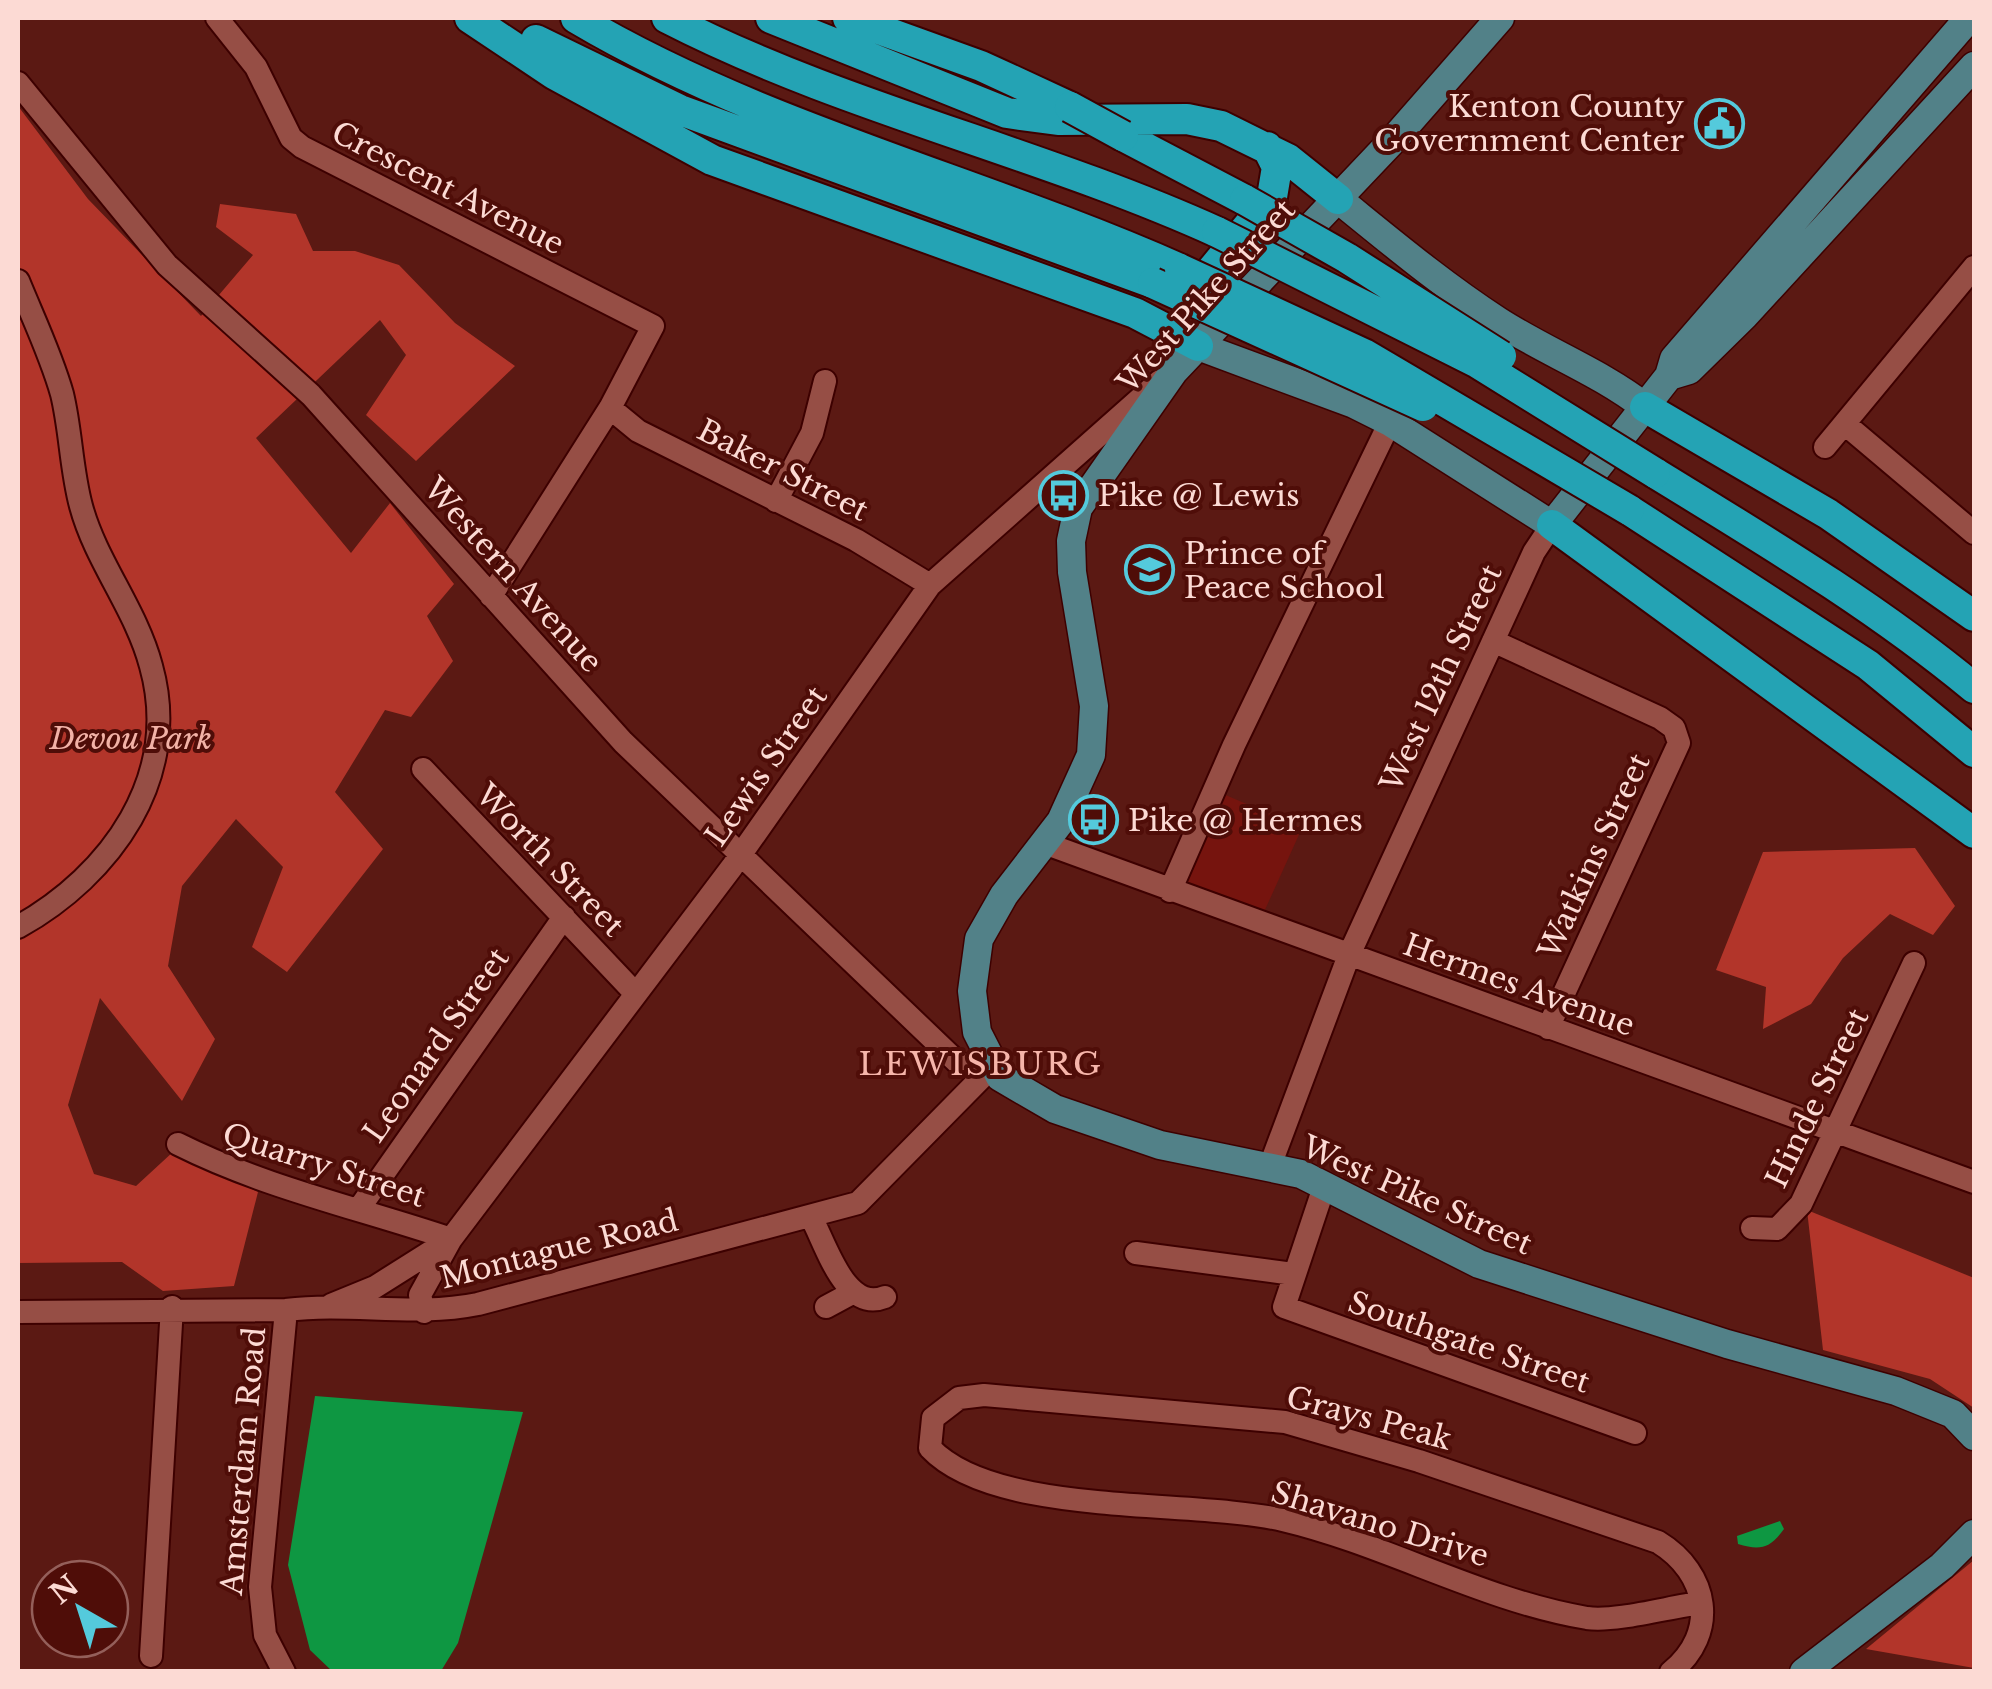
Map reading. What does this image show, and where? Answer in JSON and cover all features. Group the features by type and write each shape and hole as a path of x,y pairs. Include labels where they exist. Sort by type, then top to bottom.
{"highway":[{"path":"470,18 554,74 668,139 778,183 1135,312 1198,346"},
{"path":"500,18 580,64 680,110 797,137 1059,217 1364,354 1568,472 1868,664 1974,752"},
{"path":"576,18 647,57 692,76 797,137 1152,283 1568,472"},
{"path":"667,18 817,84 1058,168 1217,232 1349,294 1476,362 1658,468"},
{"path":"771,18 843,31 980,66 1070,107 1244,200 1447,319 1728,518 1902,631 1974,688"},
{"path":"843,31 1007,113 1058,120 1187,119 1220,126 1268,147 1338,199"},
{"path":"1135,312 1161,316 1178,311 1272,197 1277,167 1268,147"},
{"path":"1644,407 1844,524 1974,616"},
{"path":"1552,526 1974,833"}],"main road":[{"name":"West Pike Street","path":"1500,18 1338,199 1174,370 1078,508 1071,541 1072,572 1095,732 1078,793 1004,895 979,939 973,965 976,1032 993,1066 1016,1090 1056,1109 1160,1145 1270,1166 1325,1184 1414,1234 1480,1264 1727,1344 1896,1391 1953,1414 1974,1436"},
{"path":"1669,376 1674,360 1973,18"},
{"path":"1669,376 1689,370 1744,316 1974,66"},
{"path":"1338,199 1420,266 1500,323 1617,386 1644,407"},
{"path":"1198,346 1354,404 1390,422 1552,526"},
{"name":"West 12th Street","path":"1552,526 1669,376"},
{"path":"1804,1672 1942,1566 1974,1534"}],"street":[{"name":"Crescent Avenue","path":"216,18 256,67 291,138 302,147 653,326 610,408"},
{"name":"Western Avenue","path":"18,83 167,265 311,395 622,742 957,1062 974,1069 993,1066"},
{"path":"1825,447 1974,268"},
{"path":"18,281 61,392 82,508 151,665 158,728 144,794 128,828 86,880 18,927"},
{"name":"Lewis Street","path":"424,1312 420,1295 432,1267 451,1239 740,856 930,585 1174,370"},
{"path":"776,501 812,433 825,381"},
{"path":"491,596 610,408"},
{"name":"Baker Street","path":"610,408 638,430 856,540 930,585"},
{"path":"1170,891 1234,745 1390,422"},
{"path":"1844,424 1974,533"},
{"name":"West 12th Street","path":"1270,1166 1350,955 1534,552 1552,526"},
{"name":"Watkins Street","path":"1493,641 1660,718 1674,728 1679,744 1548,1028"},
{"name":"Worth Street","path":"423,769 634,992"},
{"name":"Hermes Avenue","path":"1044,843 1974,1182"},
{"name":"Leonard Street","path":"358,1210 564,917"},
{"name":"Hinde Street","path":"1752,1228 1764,1232 1788,1223 1815,1178 1914,964"},
{"name":"Montague Road","path":"18,1312 286,1310 330,1304 424,1312 478,1304 811,1217 866,1198 993,1066"},
{"name":"Quarry Street","path":"178,1144 306,1197 451,1239"},
{"path":"1136,1254 1293,1274 1325,1184"},
{"path":"811,1217 852,1294 867,1300 885,1297"},
{"name":"Lewis Street","path":"330,1304 375,1286 451,1239"},
{"name":"Southgate Street","path":"1293,1274 1284,1307 1636,1433"},
{"path":"826,1308 852,1294"},
{"path":"151,1656 172,1308"},
{"name":"Amsterdam Road","path":"284,1672 265,1635 260,1587 286,1310"},
{"name":"Grays Peak","path":"930,1448 933,1418 958,1398 984,1395 1285,1422 1419,1461 1658,1542 1689,1568 1700,1603"},
{"name":"Shavano Drive","path":"930,1448 940,1459 1010,1490 1281,1520 1388,1552 1542,1607 1592,1619 1700,1603"},
{"path":"1671,1672 1700,1639 1704,1617 1700,1603"}],"shaded area":[{"path":"1214,790 1302,828 1259,923 1170,891"},
{"path":"315,1396 523,1412 458,1643 441,1671 332,1671 310,1650 288,1565"},
{"path":"1780,1521 1784,1529 1769,1544 1738,1544 1737,1536"}],"green space":[{"name":"Devou Park","path":"18,106 88,199 201,316 253,255 216,227 220,204 296,214 313,251 355,251 399,265 455,323 515,366 416,461 366,415 406,355 380,320 256,438 351,553 390,503 454,584 427,616 453,661 411,717 385,710 335,792 383,849 287,972 252,947 283,867 236,819 182,886 168,966 215,1039 182,1101 100,998 68,1105 94,1174 136,1186 174,1151 258,1192 234,1286 163,1291 122,1262 18,1263"},
{"path":"1915,848 1955,906 1933,935 1890,914 1843,958 1811,1004 1763,1029 1766,987 1716,970 1763,852"},
{"path":"1807,1210 1974,1278 1974,1408 1930,1379 1823,1350"},
{"path":"1974,1560 1974,1668 1866,1649"}],"place":[{"name":"Kenton County Government Center","path":"1719,123"},
{"name":"Pike @ Lewis","path":"1063,495"},
{"name":"Prince of Peace School","path":"1149,570"},
{"name":"Pike @ Hermes","path":"1093,820"}],"district":[{"name":"LEWISBURG","path":"981,1064"}]}
